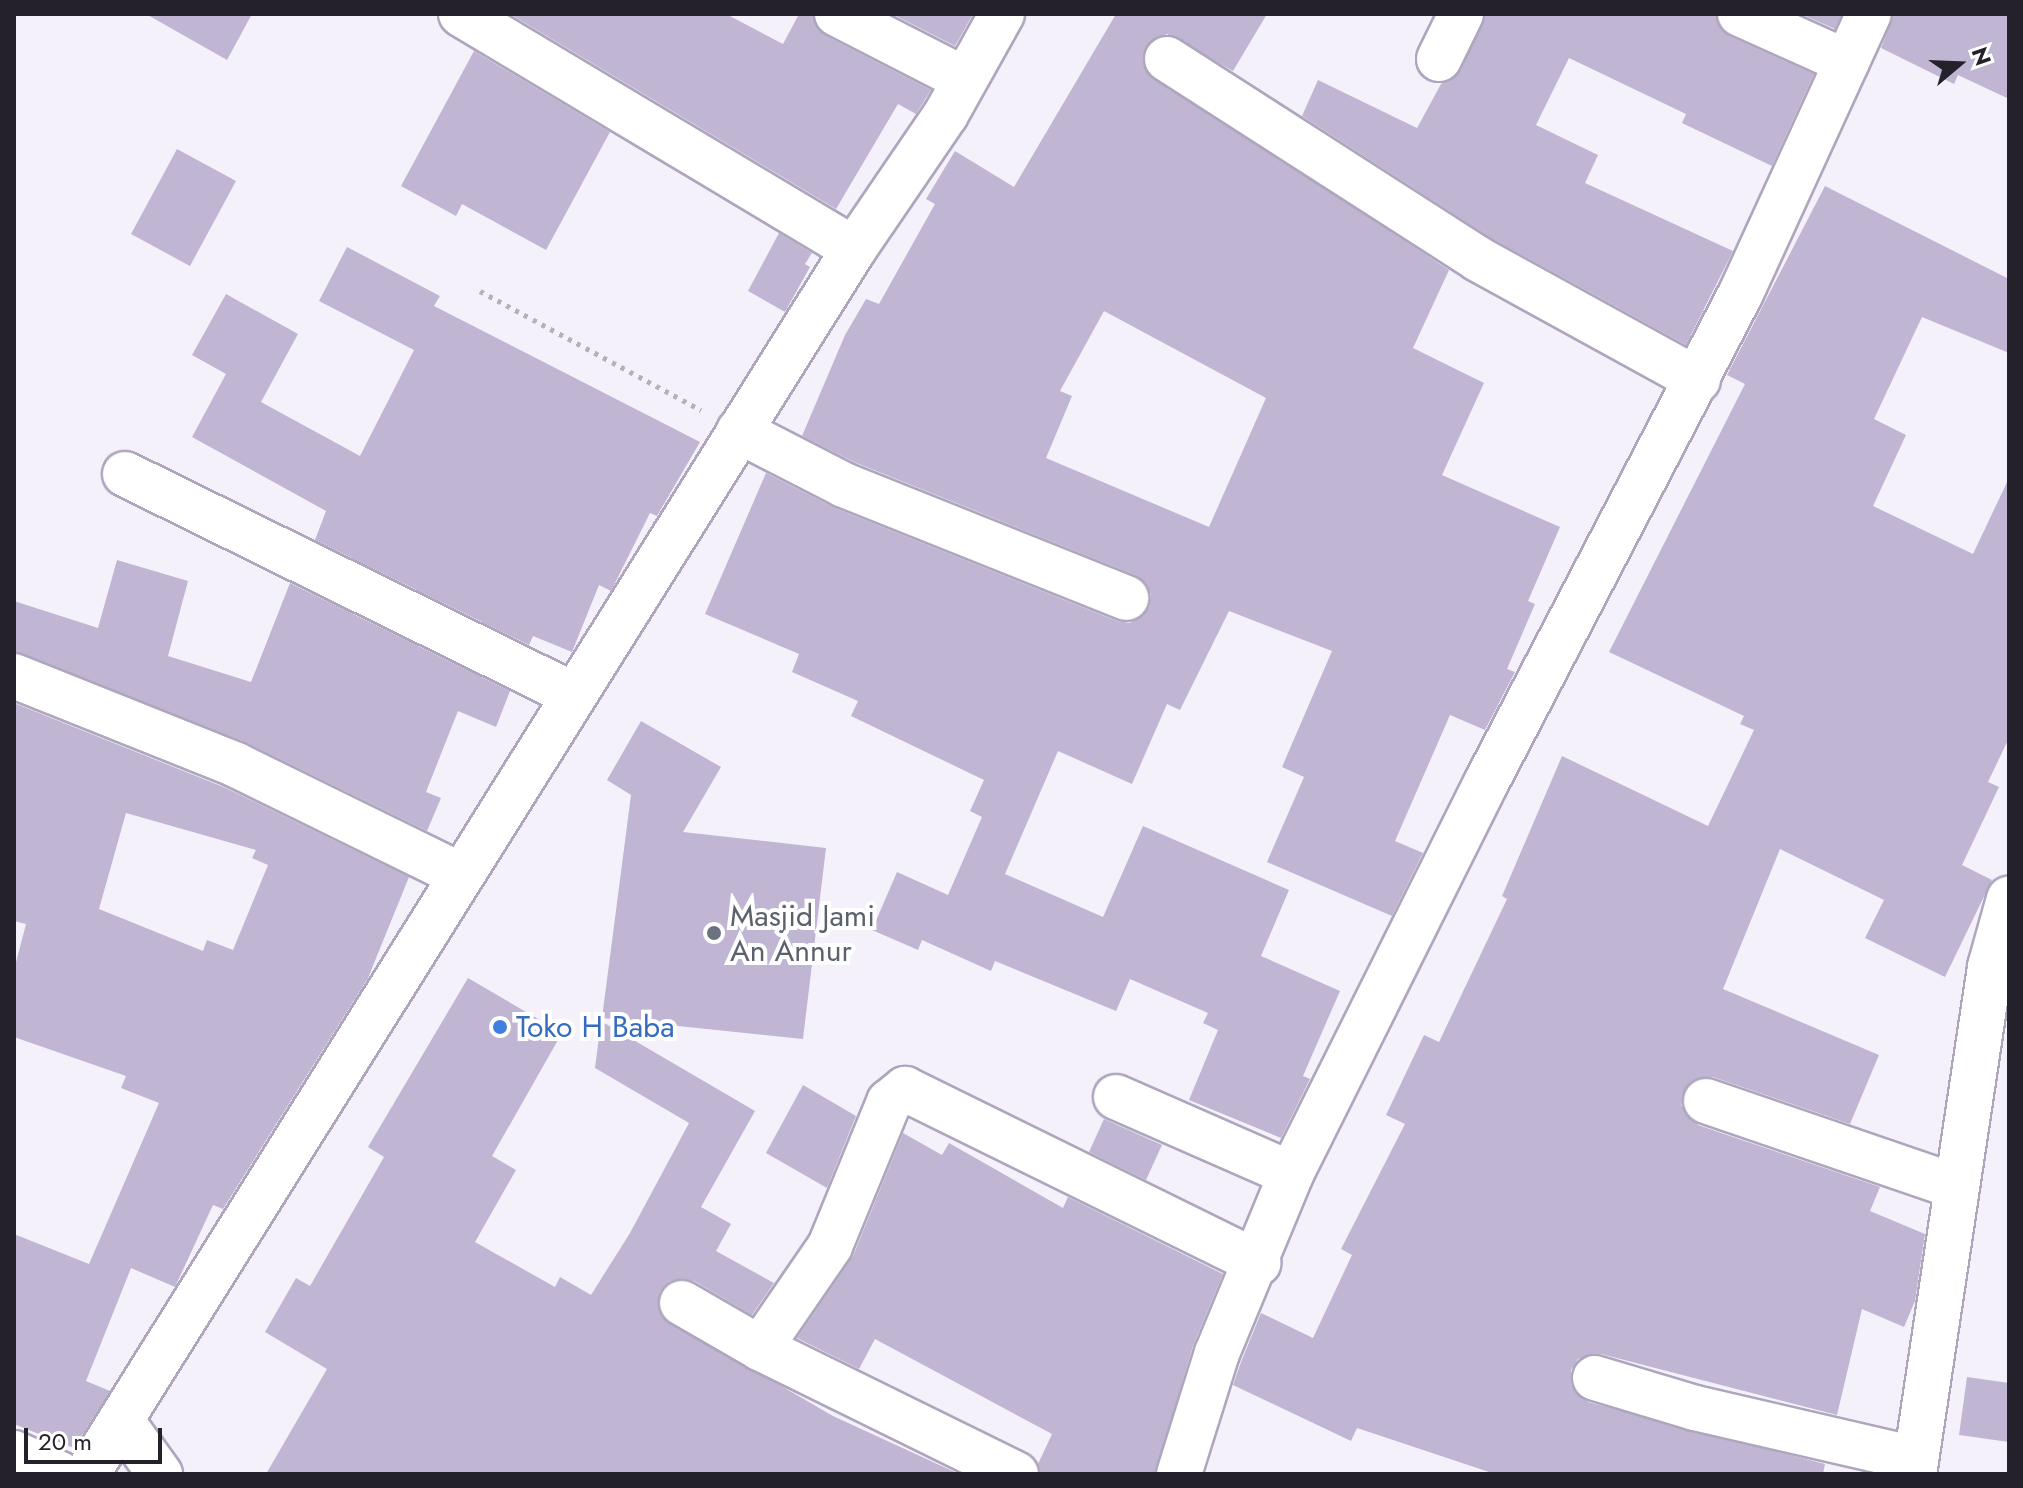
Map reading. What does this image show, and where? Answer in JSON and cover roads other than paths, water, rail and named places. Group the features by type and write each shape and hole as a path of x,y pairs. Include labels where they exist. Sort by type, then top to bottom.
{"street":[{"path":"461,14 854,249"},
{"path":"837,14 964,79"},
{"path":"87,1474 1002,14"},
{"path":"1439,59 1461,14"},
{"path":"1740,14 1847,62"},
{"path":"1179,1474 1217,1353 1258,1263 1291,1174 1486,783 1698,380 1869,14"},
{"path":"1167,59 1478,259 1698,380"},
{"path":"739,431 844,485 1126,598"},
{"path":"125,474 574,695"},
{"path":"14,676 236,765 461,875"},
{"path":"1595,1378 1915,1467 1957,1187 1999,971 2009,899"},
{"path":"760,1348 830,1246 889,1102 905,1089 1258,1263"},
{"path":"1116,1097 1291,1174"},
{"path":"1706,1101 1957,1187"},
{"path":"682,1303 760,1348 1016,1474"},
{"path":"121,1420 160,1474"},
{"path":"14,1453 60,1474"}],"place":[{"name":"Masjid Jami An Annur","path":"714,933"},
{"name":"Toko H Baba","path":"500,1027"}]}
